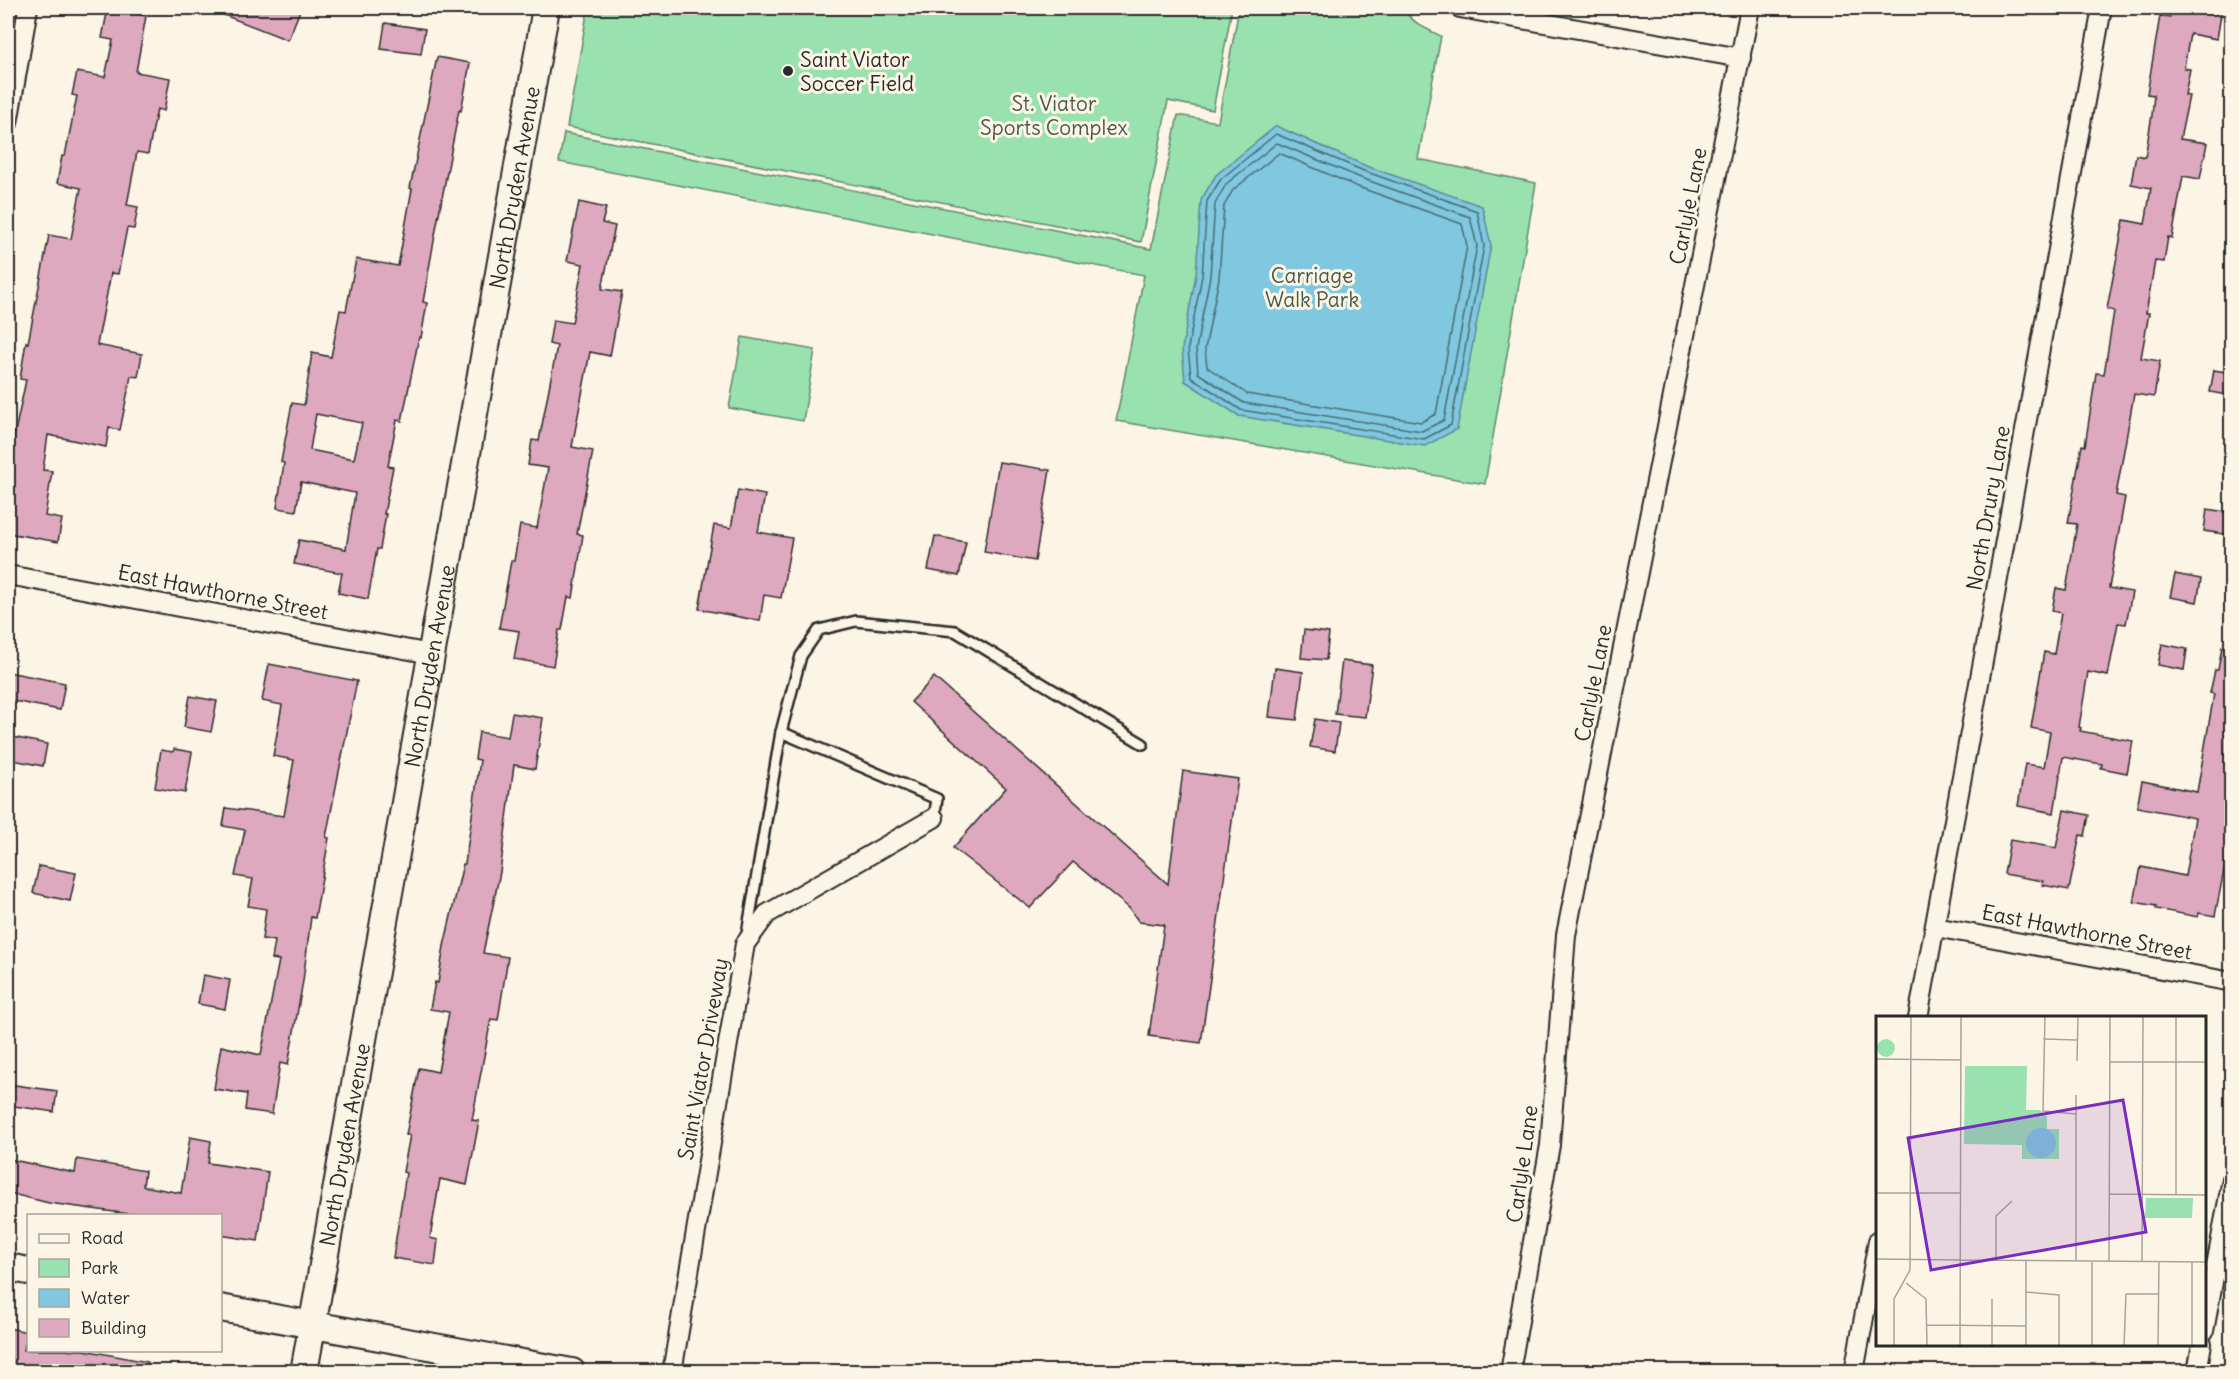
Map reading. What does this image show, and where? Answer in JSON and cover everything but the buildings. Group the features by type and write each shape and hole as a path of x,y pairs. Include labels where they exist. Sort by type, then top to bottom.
{"street":[{"path":"8,123 28,8"},
{"name":"North Dryden Avenue","path":"304,1371 546,8"},
{"path":"1460,8 1741,58"},
{"name":"Carlyle Lane","path":"1510,1371 1550,1145 1566,935 1750,8"},
{"name":"North Drury Lane","path":"1918,1016 2102,8"},
{"name":"East Hawthorne Street","path":"8,575 431,654"},
{"name":"Saint Viator Driveway","path":"672,1371 745,945 767,914 934,818"},
{"name":"East Hawthorne Street","path":"1935,927 2232,982"},
{"path":"2206,1325 2232,1179"},
{"path":"1854,1371 1876,1252"},
{"path":"8,1267 27,1271"},
{"path":"222,1308 572,1371"},
{"path":"2197,1371 2202,1346"}],"lane":[{"path":"745,945 781,732 801,656 819,630 856,621 955,631 1143,744"},
{"path":"781,732 937,799 934,818"}],"green space":[{"name":"St. Viator Sports Complex","path":"588,8 1232,8 1213,110 1168,101 1141,242 567,127"},
{"name":"Carriage Walk Park","path":"1239,8 1403,8 1415,22 1441,36 1418,159 1536,183 1485,484 1116,421 1144,275 559,162 564,133 1151,249 1178,115 1218,122"},
{"path":"742,337 815,350 803,421 729,408"}],"water":[{"path":"1276,126 1366,166 1482,206 1491,245 1457,429 1425,446 1239,416 1185,381 1182,348 1196,275 1201,200 1216,175"}],"place":[{"name":"Saint Viator Soccer Field","path":"788,71"}]}
